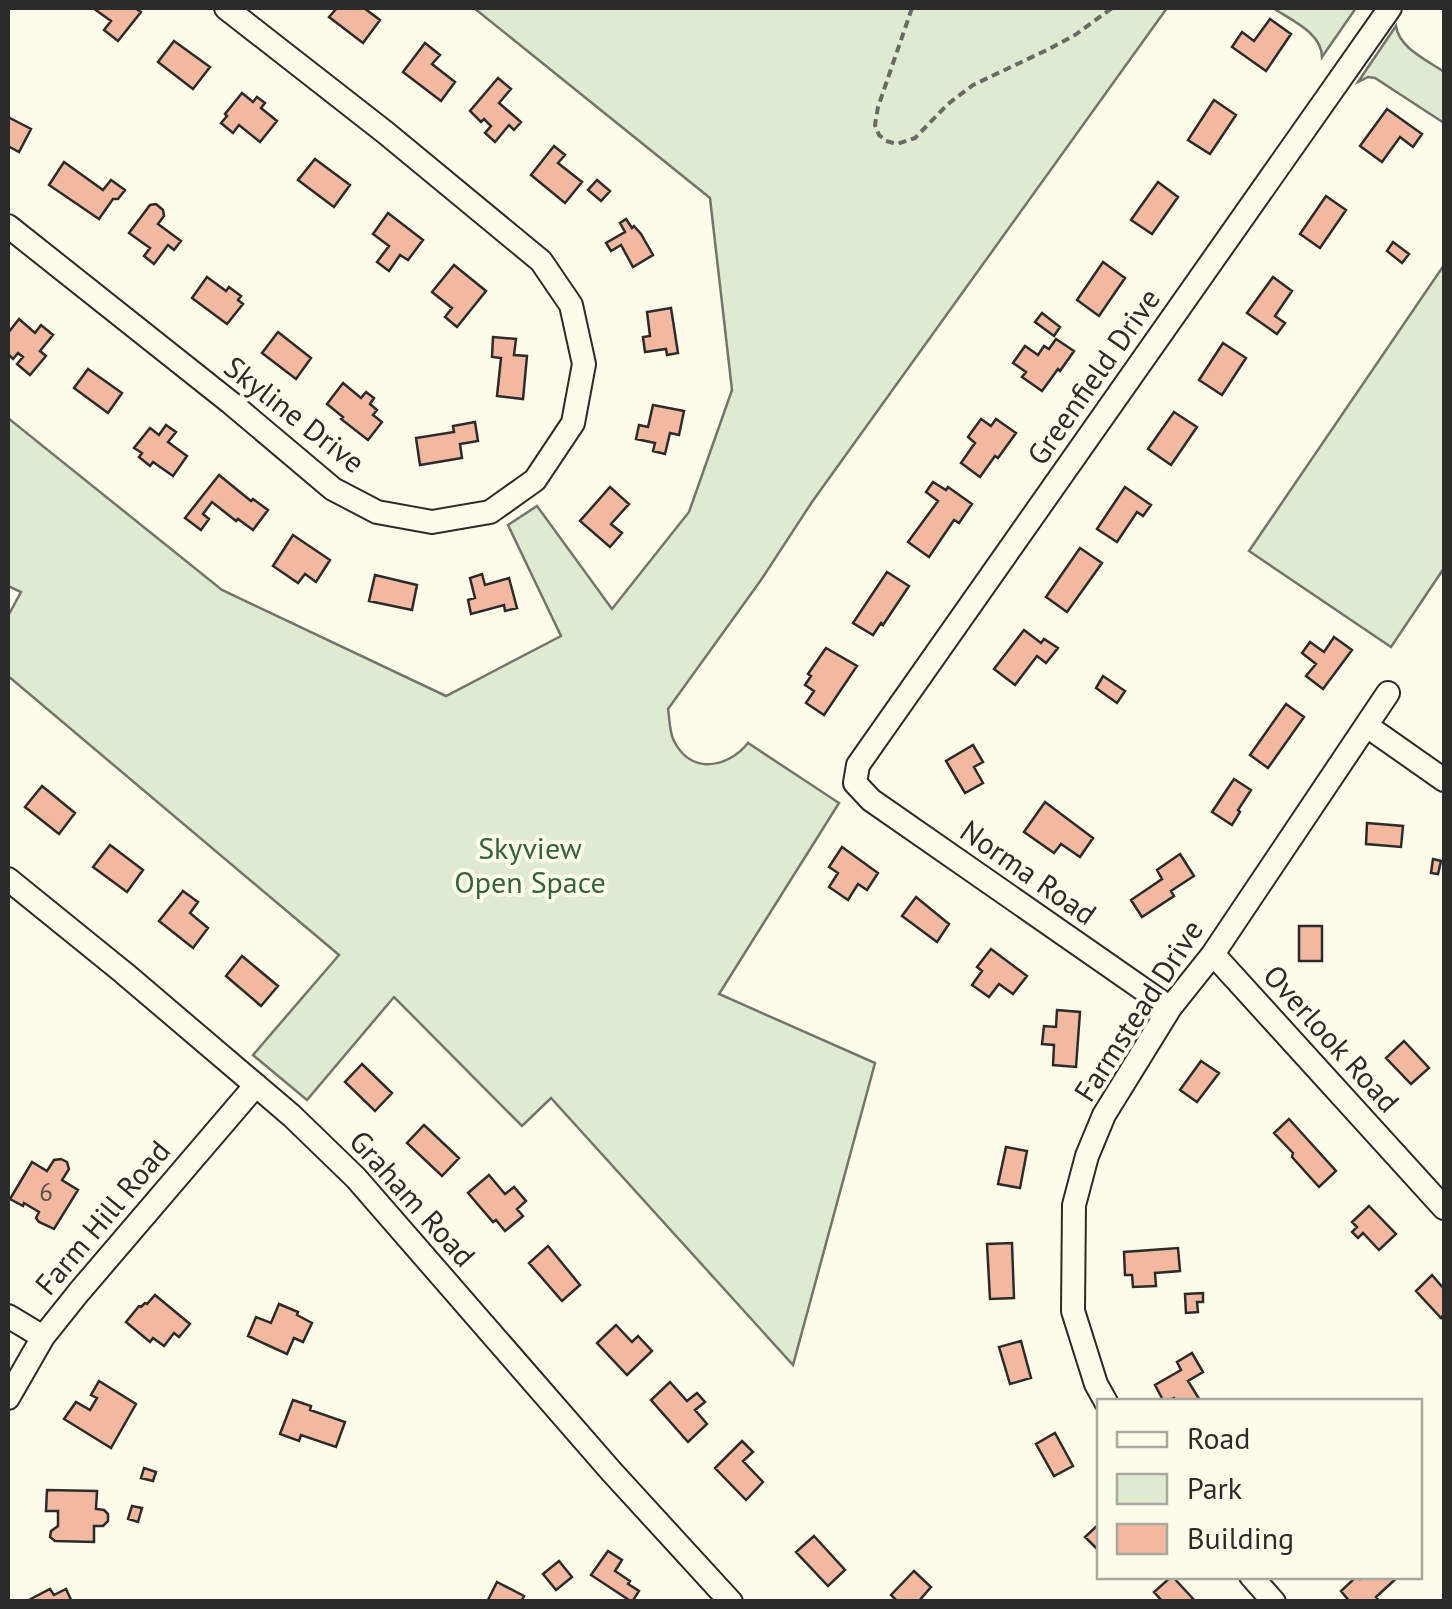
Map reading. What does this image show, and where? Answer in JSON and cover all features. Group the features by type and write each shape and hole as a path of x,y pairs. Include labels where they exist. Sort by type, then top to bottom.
{"street":[{"name":"Skyline Drive","path":"8,226 334,489 377,512 432,522 490,512 535,480 572,423 576,408 584,364 570,305 541,261 226,8"},
{"name":"Greenfield Drive","path":"855,783 858,765 1390,8"},
{"name":"Farmstead Drive","path":"1104,1399 1074,1311 1074,1206 1087,1156 1104,1114 1170,1008 1213,954 1388,692"},
{"path":"1367,726 1444,780"},
{"name":"Norma Road","path":"855,783 870,800 1170,1008"},
{"name":"Graham Road","path":"8,879 256,1085 356,1178 611,1471 731,1602"},
{"name":"Overlook Road","path":"1213,954 1444,1208"},
{"name":"Farm Hill Road","path":"8,1398 43,1337 256,1085"},
{"path":"8,1316 43,1337"},
{"path":"1254,1579 1274,1602"}],"path":[{"path":"912,8 883,91 876,125 879,135 897,144 915,138 973,84 1049,49 1112,8"}],"green space":[{"name":"Skyview Open Space","path":"474,8 1167,8 668,709 674,741 690,759 720,762 748,743 839,803 719,994 875,1063 793,1365 551,1098 522,1126 394,997 307,1100 253,1055 339,955 8,676 8,616 21,592 8,586 8,418 222,590 446,696 561,636 508,525 537,506 612,609 689,512 732,390 710,198"},
{"path":"1273,8 1356,8 1322,57 1311,34"},
{"path":"1396,26 1408,47 1444,72 1444,123 1375,78 1358,82"},
{"path":"1444,265 1444,568 1391,647 1249,551"}],"building":[{"path":"93,8 135,8 141,12 118,41 104,30 111,21"},
{"path":"337,8 364,8 380,20 363,43 329,17"},
{"path":"1270,19 1291,34 1266,71 1232,47 1242,32 1254,41"},
{"path":"174,41 210,67 193,89 158,62"},
{"path":"425,43 440,55 432,64 455,82 441,101 403,72"},
{"path":"498,78 511,89 499,103 521,122 514,130 509,125 495,142 485,133 491,126 470,111"},
{"path":"242,93 253,102 257,97 265,103 261,108 277,121 260,142 239,125 233,133 221,123"},
{"path":"1214,100 1236,115 1210,154 1188,140"},
{"path":"1387,109 1422,134 1413,147 1400,137 1382,162 1360,146"},
{"path":"8,117 31,129 19,152 8,146"},
{"path":"554,146 565,155 558,163 582,182 565,203 531,175"},
{"path":"315,159 350,185 334,207 298,180"},
{"path":"64,162 103,190 111,180 125,190 99,219 49,185"},
{"path":"597,180 610,191 601,201 588,190"},
{"path":"1158,182 1178,197 1152,234 1131,220"},
{"path":"1326,196 1346,210 1320,248 1300,234"},
{"path":"156,204 164,216 158,224 181,241 174,250 168,245 154,264 144,256 150,248 129,233 150,205"},
{"path":"388,213 423,240 408,260 400,255 389,271 377,262 389,246 373,234"},
{"path":"626,219 653,255 633,267 621,245 611,251 606,243 625,232 620,223"},
{"path":"1393,242 1409,254 1402,263 1387,251"},
{"path":"1103,262 1125,278 1099,316 1077,300"},
{"path":"454,265 486,291 457,327 445,317 452,308 432,292"},
{"path":"207,277 241,296 238,300 243,304 227,324 192,298"},
{"path":"1273,277 1292,291 1275,316 1285,323 1277,334 1247,313"},
{"path":"671,308 678,353 667,355 666,349 645,352 643,337 650,336 647,312"},
{"path":"1042,313 1060,327 1054,336 1035,322"},
{"path":"19,319 35,333 41,325 53,335 40,351 46,356 30,375 17,364 23,357 18,353 13,359 8,354 8,333"},
{"path":"278,332 311,358 296,379 262,353"},
{"path":"493,337 516,339 514,355 527,356 523,399 497,396 501,358 492,357"},
{"path":"1056,339 1074,351 1042,391 1022,377 1026,372 1013,363 1025,346 1038,355"},
{"path":"1223,343 1246,358 1222,395 1199,380"},
{"path":"88,369 122,393 108,413 74,388"},
{"path":"343,383 361,398 366,392 374,398 370,404 377,410 373,415 382,422 368,440 327,404"},
{"path":"653,405 684,411 679,435 670,433 665,454 653,451 655,443 636,439 639,425 648,427"},
{"path":"1174,412 1197,427 1171,465 1148,449"},
{"path":"981,419 991,426 996,419 1016,433 980,477 961,463 975,443 968,437"},
{"path":"475,422 478,441 460,444 462,458 420,465 416,438 454,432 453,426"},
{"path":"166,425 176,432 168,442 187,456 173,476 153,462 150,466 134,448 150,428 159,435"},
{"path":"219,475 268,510 253,530 212,502 203,514 209,519 201,530 185,518"},
{"path":"933,482 946,490 948,487 972,504 959,523 954,520 929,557 908,542 938,501 926,492"},
{"path":"610,487 629,504 611,524 622,533 610,547 580,521"},
{"path":"1125,487 1151,505 1143,516 1137,512 1117,542 1097,529"},
{"path":"293,535 330,560 316,582 305,574 298,583 273,566"},
{"path":"1080,548 1102,563 1067,612 1046,597"},
{"path":"887,572 909,586 873,635 853,623"},
{"path":"482,574 485,585 509,578 517,608 505,611 504,605 471,614 468,600 475,598 470,578"},
{"path":"375,575 417,585 412,610 369,601"},
{"path":"1024,630 1041,643 1044,639 1058,648 1046,663 1037,656 1015,685 994,669"},
{"path":"1334,637 1352,650 1323,689 1306,676 1316,664 1302,653 1310,642 1324,652"},
{"path":"826,648 857,666 824,715 806,703 814,691 805,685"},
{"path":"1103,676 1125,691 1117,703 1096,688"},
{"path":"1286,704 1304,717 1268,768 1250,755"},
{"path":"973,745 983,762 974,767 983,783 965,793 946,761"},
{"path":"1234,779 1251,790 1232,825 1212,812"},
{"path":"42,786 75,813 59,834 25,807"},
{"path":"1045,802 1093,838 1080,857 1061,844 1054,853 1024,832"},
{"path":"1367,823 1403,826 1401,847 1366,844"},
{"path":"110,845 143,870 127,892 93,867"},
{"path":"842,847 878,873 867,890 858,884 848,900 829,887 838,873 829,867"},
{"path":"1180,854 1194,876 1171,891 1174,896 1142,917 1131,900 1162,879 1157,870"},
{"path":"1433,859 1441,861 1438,874 1431,873"},
{"path":"183,891 198,902 190,913 208,928 193,948 159,921"},
{"path":"916,897 949,924 937,942 902,916"},
{"path":"1299,926 1322,926 1322,961 1299,961"},
{"path":"991,949 1027,976 1013,994 999,984 989,997 972,985 982,971 977,967"},
{"path":"242,956 278,986 261,1006 226,976"},
{"path":"1057,1010 1080,1012 1076,1067 1053,1065 1054,1045 1042,1044 1044,1026 1056,1027"},
{"path":"1404,1041 1429,1068 1411,1084 1386,1058"},
{"path":"1201,1061 1219,1073 1197,1102 1180,1090"},
{"path":"362,1064 392,1093 375,1111 345,1082"},
{"path":"1289,1119 1336,1171 1319,1187 1274,1133"},
{"path":"424,1125 459,1158 442,1176 407,1143"},
{"path":"1006,1147 1027,1151 1020,1188 998,1184"},
{"path":"61,1159 69,1169 62,1180 78,1190 54,1229 39,1222 39,1212 10,1199 32,1162 47,1171 54,1160"},
{"path":"489,1175 505,1194 514,1187 526,1201 517,1209 523,1216 505,1231 468,1193"},
{"path":"1369,1206 1396,1234 1379,1250 1363,1233 1358,1238 1352,1232 1357,1227 1352,1222"},
{"path":"1012,1243 1014,1298 990,1299 987,1244"},
{"path":"548,1246 580,1285 562,1301 529,1263"},
{"path":"1178,1248 1180,1271 1155,1273 1156,1286 1133,1287 1132,1275 1125,1275 1124,1252"},
{"path":"1432,1275 1444,1289 1441,1318 1416,1291"},
{"path":"1203,1293 1203,1302 1197,1302 1198,1312 1186,1313 1185,1294"},
{"path":"155,1295 190,1324 179,1337 174,1333 164,1346 153,1338 150,1342 126,1322"},
{"path":"279,1304 312,1323 303,1342 294,1338 287,1354 248,1336 256,1317 271,1323"},
{"path":"616,1325 632,1342 638,1336 652,1351 627,1375 597,1343"},
{"path":"1021,1341 1031,1378 1010,1384 999,1347"},
{"path":"1192,1353 1203,1372 1188,1381 1199,1399 1162,1399 1155,1385 1181,1370 1177,1362"},
{"path":"99,1381 136,1404 111,1448 64,1419 76,1402 90,1410 97,1398 91,1395"},
{"path":"670,1382 687,1401 697,1393 705,1402 695,1410 707,1424 688,1442 651,1400"},
{"path":"293,1400 345,1422 336,1447 301,1435 299,1441 280,1434"},
{"path":"1055,1433 1073,1466 1054,1476 1036,1444"},
{"path":"742,1441 753,1452 743,1461 763,1482 746,1500 715,1468"},
{"path":"144,1468 156,1472 153,1481 141,1478"},
{"path":"47,1490 97,1491 96,1509 108,1514 108,1521 103,1526 94,1526 94,1542 55,1541 50,1537 58,1526 58,1511 46,1511"},
{"path":"132,1506 142,1508 138,1522 128,1519"},
{"path":"1097,1526 1097,1549 1085,1537"},
{"path":"814,1536 845,1570 828,1586 796,1552"},
{"path":"608,1551 622,1560 615,1571 639,1591 632,1602 591,1575"},
{"path":"559,1561 572,1577 556,1590 543,1574"},
{"path":"914,1571 931,1587 918,1602 898,1602 891,1595"},
{"path":"1169,1579 1175,1579 1196,1602 1163,1602 1154,1592"},
{"path":"1354,1579 1396,1579 1376,1597 1380,1602 1350,1602 1341,1591"},
{"path":"497,1582 524,1596 521,1602 487,1602"},
{"path":"50,1589 54,1595 66,1589 72,1602 25,1602"}]}
